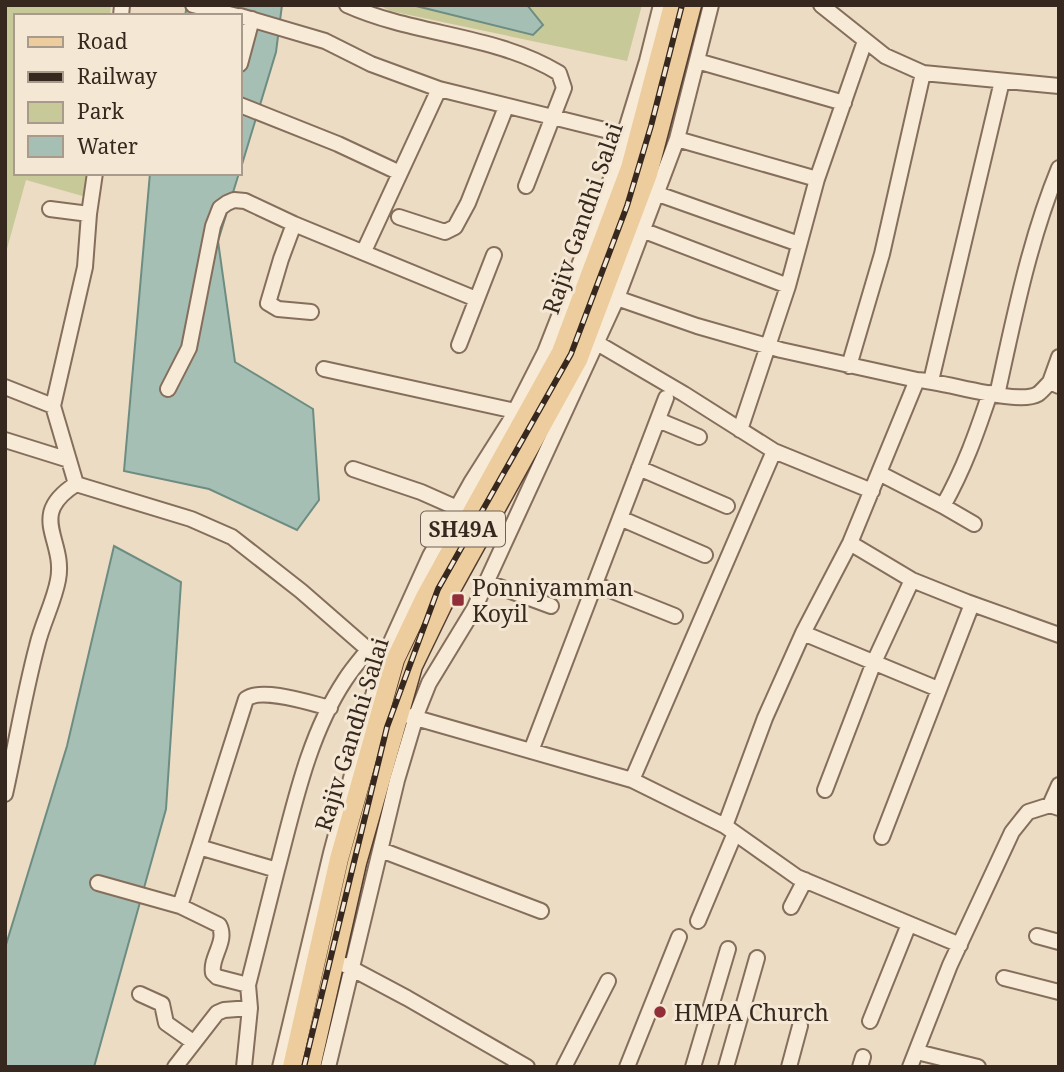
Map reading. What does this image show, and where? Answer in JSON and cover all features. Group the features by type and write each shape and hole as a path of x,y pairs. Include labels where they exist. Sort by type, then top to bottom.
{"main road":[{"name":"Rajiv Gandhi Salai","path":"292,1067 339,859 387,666 395,660 425,597 561,352 630,168 673,5"},
{"name":"Rajiv Gandhi Salai","path":"311,1067 344,965 357,863 408,716 412,666 442,606 578,360 610,295 648,174 692,5"}],"street":[{"path":"193,5 230,14"},
{"path":"347,5 384,20 499,46 539,61 559,74 564,88 526,186"},
{"path":"280,1067 331,853 387,666 430,556 515,411 550,341 603,204 661,5"},
{"path":"328,1067 344,965 381,850 408,716 474,609 597,343 610,295 658,194 677,139 711,5"},
{"path":"821,5 885,56 923,73 1057,88"},
{"path":"243,17 325,41 371,64 439,89 625,135"},
{"path":"740,429 788,286 817,179 865,41"},
{"path":"697,61 844,103"},
{"path":"849,366 882,254 923,73"},
{"path":"698,921 765,718 803,633 850,543 924,381 1002,81"},
{"path":"364,251 439,89"},
{"path":"242,106 338,144 400,173"},
{"path":"399,217 445,232 455,227 468,203 506,107"},
{"path":"677,139 817,179"},
{"path":"943,506 963,468 994,394 1020,289 1048,195 1059,168"},
{"path":"76,484 53,406 85,267 95,175"},
{"path":"658,194 799,244"},
{"path":"167,389 189,348 213,226 220,208 234,200 245,201 476,299"},
{"path":"50,209 89,214"},
{"path":"295,224 268,303 278,309 311,312"},
{"path":"642,230 788,286"},
{"path":"459,345 494,255"},
{"path":"610,295 697,326 768,346 849,366 994,394 1026,397 1037,394 1054,384 1059,358"},
{"path":"597,343 774,451 872,491"},
{"path":"324,369 515,411"},
{"path":"5,388 53,406"},
{"path":"531,751 666,398"},
{"path":"658,420 699,437"},
{"path":"6,439 69,460"},
{"path":"632,780 774,451"},
{"path":"639,468 727,506"},
{"path":"353,469 421,492 457,508"},
{"path":"880,473 974,524"},
{"path":"76,484 191,519 232,537 301,591 387,666"},
{"path":"5,794 37,645 59,578 56,546 50,526 51,510 59,496 76,484"},
{"path":"620,518 705,555"},
{"path":"850,543 912,580 1059,635"},
{"path":"825,790 874,662 912,580"},
{"path":"486,582 551,606"},
{"path":"595,584 675,616"},
{"path":"882,836 972,604"},
{"path":"803,633 938,689"},
{"path":"244,1067 250,1008 248,985 306,765 344,680 368,650"},
{"path":"180,906 246,699 252,694 266,694 330,708"},
{"path":"408,716 632,780 730,830 786,870 805,880 960,945"},
{"path":"911,1067 960,945 1012,832 1028,812 1054,807 1059,785"},
{"path":"199,846 277,870"},
{"path":"381,850 541,911"},
{"path":"791,907 805,880"},
{"path":"98,883 180,906 198,913 221,928 221,942 212,965 213,973 248,985"},
{"path":"870,1021 909,924"},
{"path":"1037,936 1059,942"},
{"path":"628,1067 679,937"},
{"path":"693,1067 728,948"},
{"path":"726,1067 757,958"},
{"path":"344,965 527,1067"},
{"path":"1004,978 1059,992"},
{"path":"564,1067 608,981"},
{"path":"140,994 162,1004 166,1023 193,1042"},
{"path":"175,1067 220,1011 250,1008"},
{"path":"789,1067 800,1026"},
{"path":"917,1052 978,1067"}],"green space":[{"path":"5,5 111,5 110,14 14,14 14,175 89,175 86,197 26,180 5,256"},
{"path":"379,5 642,5 627,61 390,11"}],"water":[{"path":"187,5 282,5 276,52 242,164 242,14 185,14"},
{"path":"412,5 527,5 543,25 533,35"},
{"path":"150,175 238,175 218,241 235,362 313,409 319,500 297,530 209,489 124,471"},
{"path":"114,546 181,582 166,809 94,1067 5,1067 5,948 67,746"}],"railway":[{"path":"304,1067 387,727 438,589 571,354 627,206 682,5"}],"place":[{"name":"Ponniyamman Koyil","path":"458,600"},
{"name":"HMPA Church","path":"660,1012"}]}
